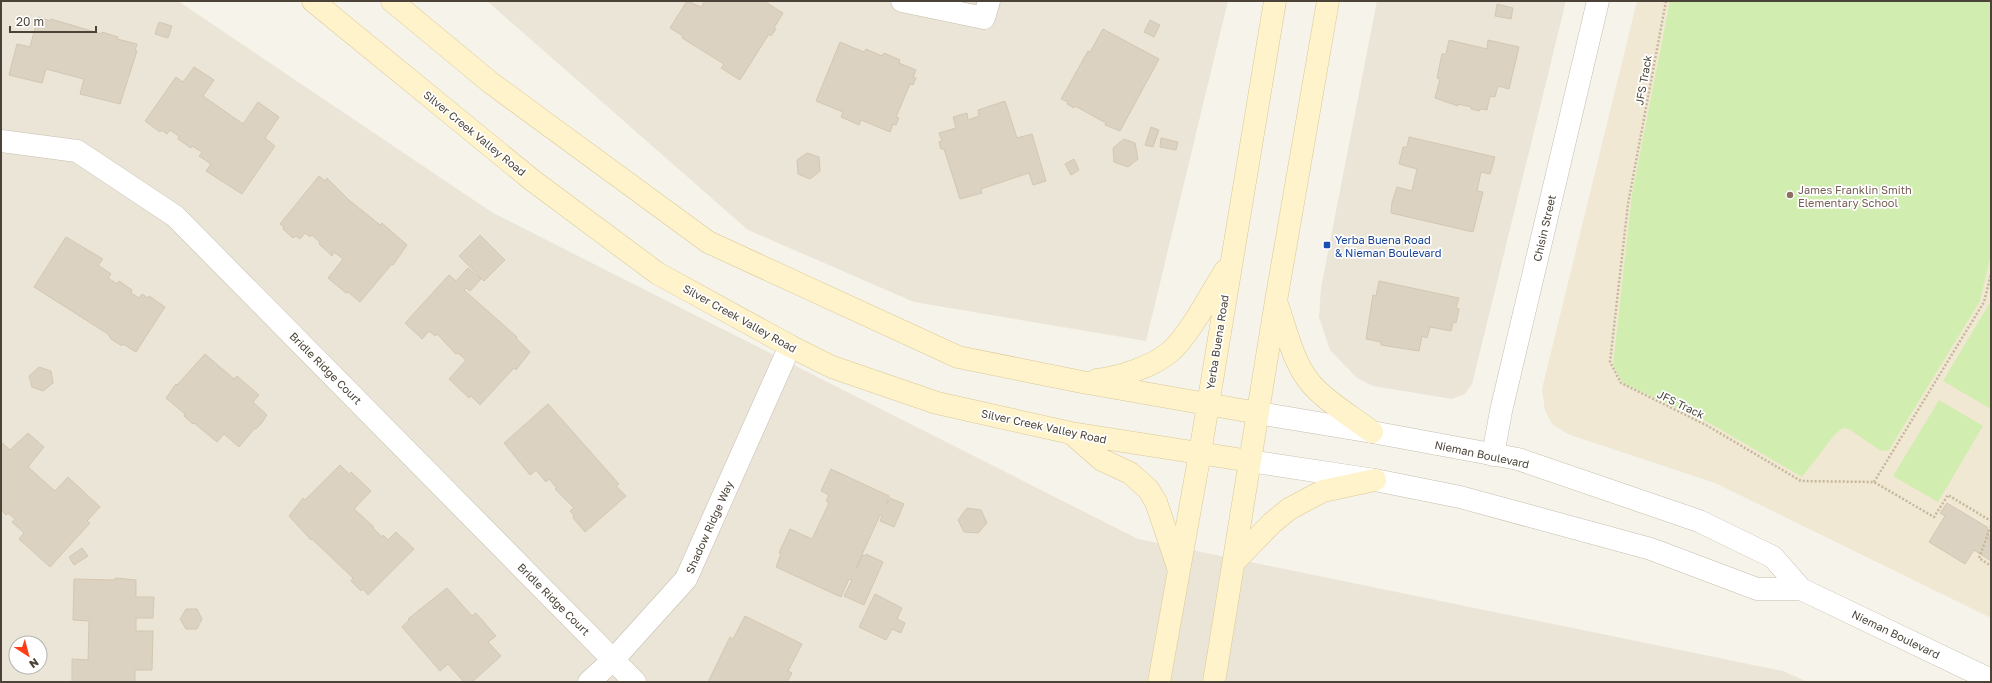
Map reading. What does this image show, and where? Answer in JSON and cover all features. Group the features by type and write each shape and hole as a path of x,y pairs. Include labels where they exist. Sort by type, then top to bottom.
{"main road":[{"name":"Silver Creek Valley Road","path":"313,1 532,180 657,273 790,346 832,367 937,403 1071,433 1250,461"},
{"path":"392,1 491,83 708,242 958,357 1082,382 1207,404"},
{"name":"Yerba Buena Road","path":"1159,682 1200,453 1230,262 1275,1"},
{"path":"1214,682 1276,301 1328,1"},
{"path":"1082,382 1118,377 1143,367 1170,352 1188,331 1230,262"},
{"path":"1276,301 1296,358 1316,390 1372,432"},
{"name":"Nieman Boulevard","path":"1207,404 1258,413"},
{"path":"1071,433 1102,460 1130,473 1148,489 1156,502 1179,569"},
{"path":"1234,562 1272,523 1289,509 1323,491 1375,480"}],"street":[{"path":"902,1 984,18 989,1"},
{"name":"Chisin Street","path":"1492,455 1501,411 1598,1"},
{"name":"Bridle Ridge Court","path":"1,142 77,151 175,216 635,682"},
{"name":"Shadow Ridge Way","path":"589,682 613,660 686,579 790,346"},
{"name":"Nieman Boulevard","path":"1258,413 1518,459 1699,521 1773,557 1801,589 1991,680"},
{"name":"Nieman Boulevard","path":"1250,461 1375,480 1460,497 1651,550 1757,589 1801,589"}],"path":[{"name":"JFS Track","path":"1666,1 1628,204 1610,362 1621,383 1706,426 1801,480 1874,482"},
{"path":"1991,274 1984,302 1874,482 1934,517 1948,495 1991,521"},
{"path":"1991,526 1979,558 1991,566"}],"shaded area":[{"path":"1,1 178,1 493,213 1138,539 1783,671 1808,682 1,682"},
{"path":"487,1 1228,1 1146,341 914,302 748,230"},
{"path":"1377,1 1566,1 1472,384 1465,394 1452,399 1373,386 1357,378 1330,350 1319,317 1321,288"},
{"name":"James Franklin Smith Elementary School","path":"1637,1 1991,1 1991,618 1715,483 1570,435 1553,425 1545,411 1542,389"}],"green space":[{"name":"James Franklin Smith Elementary School","path":"1670,1 1991,1 1991,254 1980,301 1889,450 1881,451 1849,429 1843,428 1835,434 1802,477 1711,424 1623,383 1613,365 1632,194"},
{"path":"1989,304 1991,304 1991,409 1943,381"},
{"path":"1939,400 1983,426 1938,502 1893,476"}],"building":[{"path":"687,1 701,7 705,1 764,1 783,13 774,28 776,29 771,36 769,34 740,80 721,68 724,64 682,38 683,36 670,28"},
{"path":"1497,4 1513,8 1511,19 1495,16"},
{"path":"38,17 51,21 51,19 102,34 102,32 118,37 117,39 137,44 135,51 137,51 120,104 80,94 84,79 46,69 42,83 9,75 17,44 30,47"},
{"path":"1150,20 1160,25 1154,37 1144,32"},
{"path":"159,22 172,26 168,38 155,34"},
{"path":"1103,29 1159,59 1120,131 1105,125 1106,123 1075,106 1074,108 1067,104 1068,102 1061,99 1088,51 1090,52"},
{"path":"1449,40 1487,49 1488,40 1519,47 1509,89 1498,86 1495,97 1490,96 1487,110 1480,109 1479,111 1471,109 1471,107 1458,104 1458,106 1435,98 1440,79 1437,78 1442,54 1446,54"},
{"path":"840,42 864,52 866,49 882,56 884,53 900,60 899,63 916,70 913,77 916,78 913,85 910,84 896,117 899,118 896,125 893,124 890,132 861,120 859,125 841,117 843,112 816,101"},
{"path":"194,67 214,80 203,96 243,124 258,102 279,117 265,138 275,146 242,194 206,171 211,164 199,156 202,152 192,146 191,148 178,139 179,136 170,130 167,134 161,130 160,132 145,121 176,77 183,82"},
{"path":"1005,101 1017,138 1032,134 1046,181 1033,185 1029,173 981,189 982,193 960,199 944,149 941,149 939,142 942,141 939,133 956,128 953,117 967,113 968,120 979,116 978,110"},
{"path":"1151,127 1159,130 1153,147 1145,145"},
{"path":"1409,137 1495,157 1490,174 1481,172 1477,191 1483,192 1473,232 1391,213 1392,202 1397,187 1412,191 1417,169 1399,164 1403,147 1407,147"},
{"path":"1161,138 1178,142 1176,150 1160,147"},
{"path":"1124,139 1135,143 1138,159 1128,167 1114,162 1113,148"},
{"path":"807,153 819,157 820,171 810,179 798,174 797,160"},
{"path":"1074,159 1079,170 1071,175 1065,164"},
{"path":"319,176 325,181 327,178 349,200 380,225 382,223 407,245 393,265 392,264 360,302 328,278 343,259 334,252 332,256 312,235 310,237 305,233 300,239 296,236 293,238 283,229 284,227 280,224"},
{"path":"480,235 505,260 484,281 459,256"},
{"path":"66,237 103,259 98,265 111,274 108,278 117,284 119,281 132,290 131,293 139,298 142,294 148,298 149,296 165,307 136,352 111,339 108,334 34,287"},
{"path":"468,268 481,279 470,291 466,288 464,290 517,337 516,338 530,352 516,370 514,368 480,405 471,396 469,398 449,379 466,360 458,353 456,354 437,334 435,336 429,331 422,339 405,323 449,275 456,281"},
{"path":"1379,281 1459,298 1456,308 1459,309 1456,323 1453,322 1451,331 1430,327 1427,338 1422,336 1419,351 1381,345 1381,342 1366,339 1373,295 1376,296"},
{"path":"205,354 234,379 237,376 259,395 253,402 267,415 261,424 256,429 255,428 239,447 224,434 217,442 194,423 193,424 184,416 185,414 166,398 176,384 177,385"},
{"path":"39,367 51,371 53,383 43,391 32,387 29,376"},
{"path":"548,404 619,484 616,486 626,496 585,532 573,518 574,516 570,511 574,508 555,489 557,488 549,479 546,482 536,470 530,475 504,443"},
{"path":"28,433 44,447 28,467 55,491 68,477 100,507 87,521 90,523 50,567 19,539 24,533 12,522 15,519 8,513 6,515 1,510 1,442 10,450"},
{"path":"340,465 349,474 351,472 371,491 354,509 374,527 373,528 382,537 383,535 388,540 396,532 414,549 368,595 363,589 361,591 351,581 353,578 312,539 311,540 289,516 303,498 305,500"},
{"path":"831,469 889,496 886,504 890,498 904,504 894,527 880,521 882,516 880,515 856,568 863,555 865,556 866,554 883,562 864,605 844,596 852,580 849,579 841,597 776,567 781,554 779,553 790,529 812,539 829,503 826,501 829,495 821,491"},
{"path":"1947,503 1987,527 1991,545 1991,561 1974,550 1965,564 1929,542 1945,516 1940,513"},
{"path":"967,508 981,510 987,523 978,533 964,532 958,520"},
{"path":"82,548 88,556 74,565 69,557"},
{"path":"115,578 136,580 136,597 154,597 153,618 136,618 136,631 153,631 152,670 135,670 135,682 72,682 72,659 88,660 89,621 73,620 74,579 115,580"},
{"path":"447,588 472,616 476,613 496,636 488,642 501,656 472,682 464,682 448,664 440,671 402,627 409,620 408,619"},
{"path":"875,594 902,608 897,619 905,623 901,633 892,629 886,640 859,627"},
{"path":"186,609 197,609 202,619 197,629 186,629 180,619"},
{"path":"745,616 802,644 788,671 792,673 787,682 708,682 730,637 733,639"}],"place":[{"name":"James Franklin Smith Elementary School","path":"1790,195"},
{"name":"Yerba Buena Road & Nieman Boulevard","path":"1327,245"}]}
